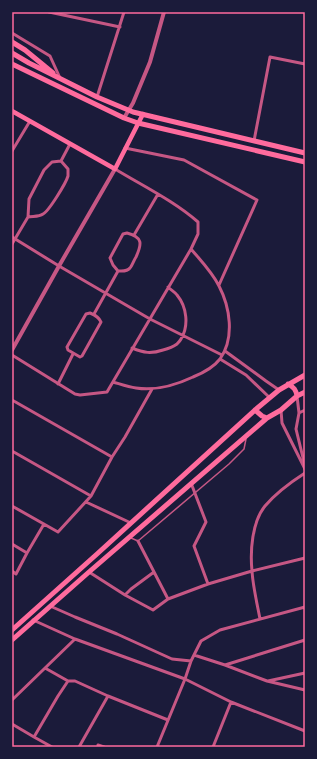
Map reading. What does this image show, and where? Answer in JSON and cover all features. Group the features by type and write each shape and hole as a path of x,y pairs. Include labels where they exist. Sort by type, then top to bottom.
{"main road":[{"path":"12,42 25,50 60,79"},
{"path":"12,53 60,79 97,97 129,110 305,153"},
{"path":"12,64 124,118 138,123 305,162"},
{"path":"12,111 115,169 143,114"},
{"path":"12,630 255,410 288,384 305,375"},
{"path":"288,384 296,390 297,396"},
{"path":"12,640 88,572 267,418 281,410 297,396 305,392"},
{"path":"255,410 267,418"}],"street":[{"path":"49,12 120,27"},
{"path":"97,97 124,12"},
{"path":"124,118 133,103 150,62 164,12"},
{"path":"12,33 50,56 60,79"},
{"path":"254,141 270,58 305,64"},
{"path":"12,150 30,121"},
{"path":"61,161 70,144"},
{"path":"125,148 184,160 257,200 219,285"},
{"path":"28,217 43,215 54,200 68,176 68,170 61,161"},
{"path":"12,244 13,238 28,217 29,199 44,170 52,162 61,161"},
{"path":"12,350 115,169 158,194 198,222 198,234 191,249 107,392 75,394 12,355"},
{"path":"134,235 158,194"},
{"path":"127,233 134,235 140,242 141,247 130,269 126,271 118,271 110,258 123,234 127,233"},
{"path":"13,238 150,318 222,355"},
{"path":"113,382 137,388 152,389 187,380 206,372 220,360 225,351 230,327 224,297 219,285 191,249"},
{"path":"94,314 118,271"},
{"path":"132,348 139,351 153,353 178,344 185,332 186,318 183,304 177,294 168,287"},
{"path":"86,314 94,314 100,318 101,322 82,356 80,357 73,354 67,347 86,314"},
{"path":"225,351 266,382 280,390"},
{"path":"58,384 73,354"},
{"path":"220,360 246,375 270,398"},
{"path":"12,506 58,532 91,496 152,389"},
{"path":"297,396 299,412 296,429 305,466"},
{"path":"12,400 112,457"},
{"path":"281,410 282,423 305,469"},
{"path":"299,412 305,410"},
{"path":"12,450 91,496"},
{"path":"260,619 252,571 253,536 257,521 265,507 289,484 305,473"},
{"path":"191,483 206,522 194,546 208,584"},
{"path":"86,502 131,523"},
{"path":"12,571 16,574 44,524"},
{"path":"138,541 168,599"},
{"path":"12,544 27,553"},
{"path":"88,572 153,610 168,599 208,584 305,558"},
{"path":"125,594 154,572"},
{"path":"50,606 172,659 191,660"},
{"path":"158,747 191,660 201,641 220,630 305,607"},
{"path":"33,620 75,639 185,678 231,702 305,731"},
{"path":"12,700 75,639"},
{"path":"225,665 305,640"},
{"path":"194,655 266,681 305,690"},
{"path":"45,668 68,681 75,681 168,720"},
{"path":"266,681 305,673"},
{"path":"34,738 68,681"},
{"path":"79,747 108,696"},
{"path":"214,747 231,702"},
{"path":"12,724 52,747"},
{"path":"98,745 104,747"}],"lane":[{"path":"129,537 138,541 195,493 244,449 247,435"}]}
